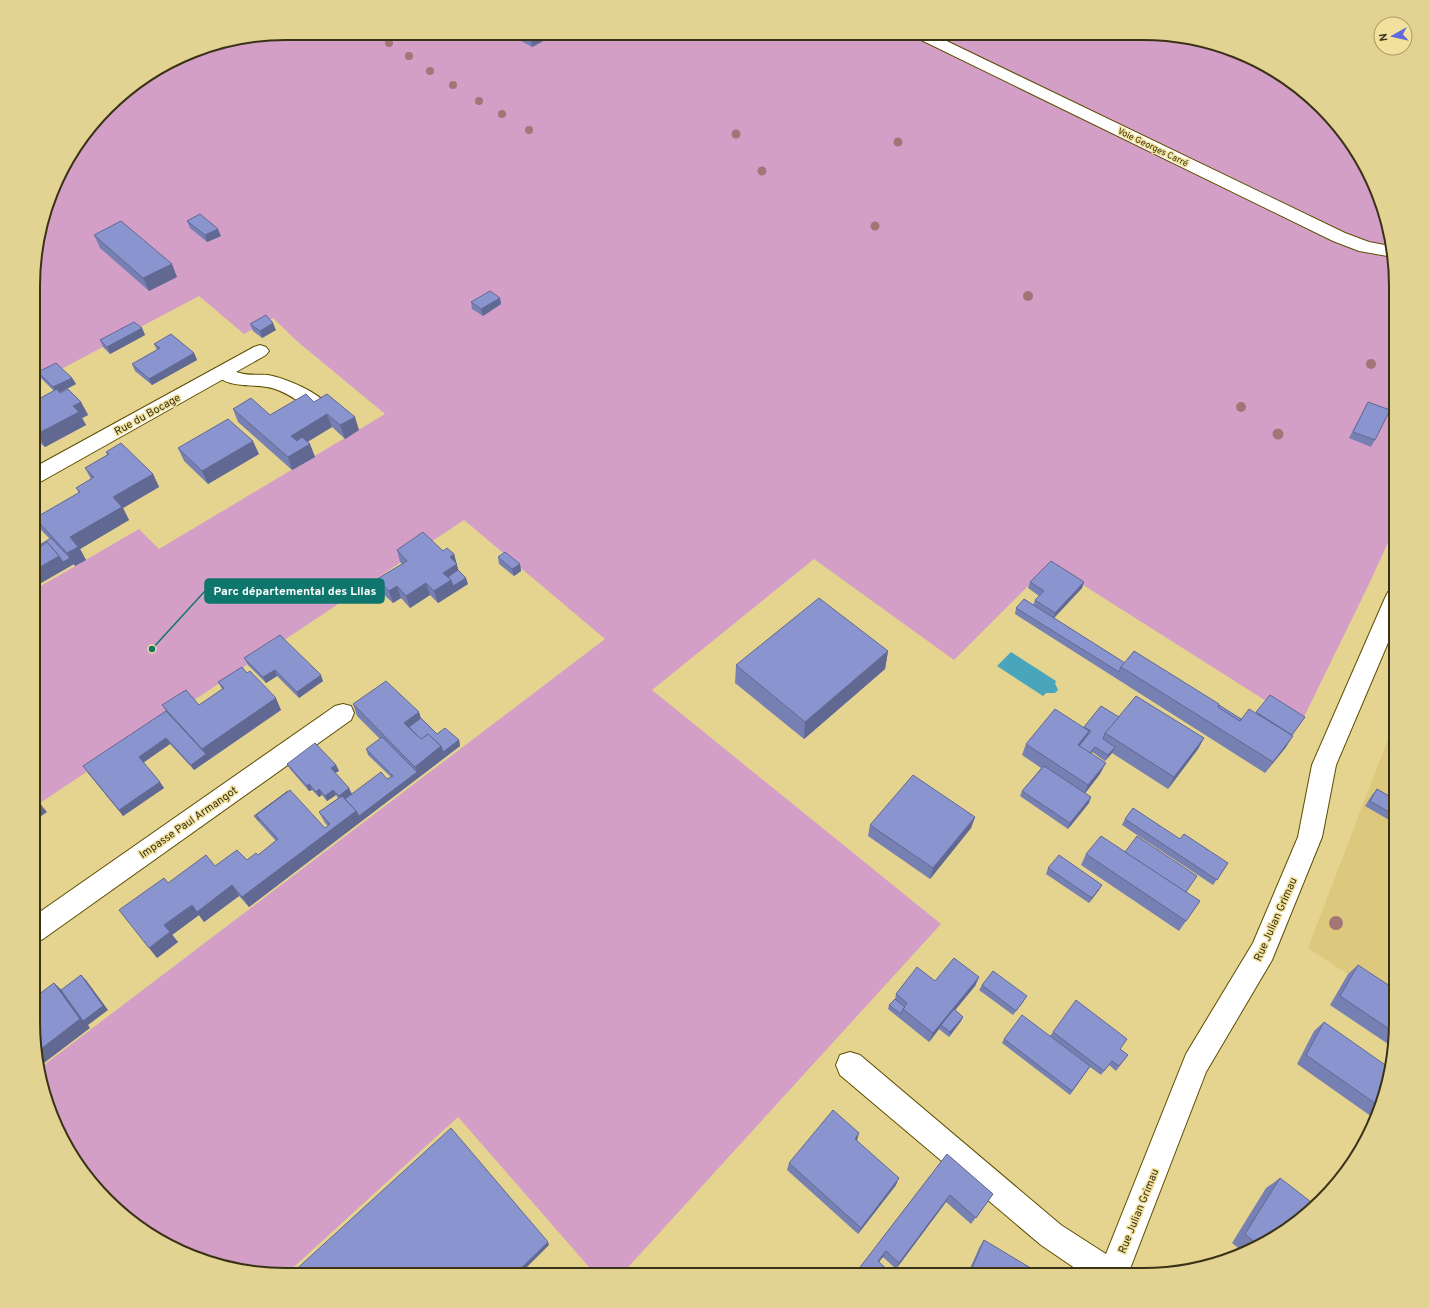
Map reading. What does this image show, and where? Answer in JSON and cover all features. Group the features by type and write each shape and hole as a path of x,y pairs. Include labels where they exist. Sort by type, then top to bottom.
{"street":[{"name":"Voie Georges Carré","path":"932,40 1339,237 1365,247 1386,251"},
{"name":"Rue du Bocage","path":"40,473 260,352"},
{"name":"Rue Julian Grimau","path":"1114,1268 1196,1064 1263,951 1310,837 1324,765 1389,614"},
{"name":"Impasse Paul Armangot","path":"40,927 343,713"},
{"path":"850,1065 1051,1235 1103,1268"}],"lane":[{"path":"223,372 234,379 269,381 296,391 321,408"}],"shaded area":[{"path":"286,40 1143,40 1175,42 1207,48 1252,65 1280,81 1317,112 1348,149 1364,177 1376,207 1381,222 1387,254 1389,286 1389,540 1301,723 1050,564 954,660 814,559 652,690 941,924 627,1268 590,1268 458,1117 293,1268 254,1266 222,1260 177,1243 149,1227 124,1207 101,1184 81,1159 65,1131 48,1086 44,1065 605,639 464,520 40,803 40,587 139,529 159,549 385,414 298,342 273,318 244,334 199,296 40,380 40,286 42,254 48,222 65,177 81,149 91,136 112,112 136,91 149,81 177,65 222,48 254,42"},
{"path":"1389,736 1389,1001 1308,948"}],"water":[{"path":"1011,652 1056,681 1055,683 1058,690 1055,693 1046,693 1043,696 997,666"}],"building":[{"path":"200,214 218,229 205,235 187,221"},
{"path":"121,221 172,264 143,278 94,235"},
{"path":"490,291 500,298 481,309 471,302"},
{"path":"266,315 273,323 260,331 250,324"},
{"path":"134,322 142,328 107,347 100,340"},
{"path":"171,334 194,353 149,379 132,364 160,348 154,344"},
{"path":"56,363 72,378 53,387 40,374 40,371"},
{"path":"57,389 60,393 68,389 81,402 73,406 79,412 40,432 40,398"},
{"path":"306,394 314,402 327,394 355,417 340,425 327,414 291,436 297,441 302,437 310,444 288,457 233,409 251,398 270,415"},
{"path":"1368,402 1389,410 1375,440 1353,432"},
{"path":"228,419 253,441 202,471 178,448"},
{"path":"121,443 153,474 113,497 122,507 70,537 78,547 67,553 40,523 40,515 80,492 76,488 94,477 85,468 109,454 106,452"},
{"path":"423,532 443,551 447,548 454,554 450,557 457,564 443,573 451,580 434,591 426,583 406,596 397,586 389,591 377,579 407,561 397,550"},
{"path":"51,538 70,558 63,562 47,542 40,547 40,545"},
{"path":"47,542 59,556 40,567 40,547"},
{"path":"505,552 520,564 512,569 498,557"},
{"path":"1051,561 1084,582 1055,613 1035,600 1044,591 1030,582"},
{"path":"458,570 466,578 453,586 448,577"},
{"path":"819,598 888,651 805,722 736,665"},
{"path":"1024,599 1125,663 1119,672 1016,608"},
{"path":"280,635 321,675 297,692 275,670 263,677 244,658"},
{"path":"1134,651 1219,704 1218,707 1240,721 1249,709 1293,736 1273,762 1121,667"},
{"path":"242,667 247,673 250,671 276,698 202,749 162,705 186,690 199,705 224,688 218,682"},
{"path":"386,681 419,712 404,723 421,739 428,734 441,746 415,767 353,704"},
{"path":"1270,695 1305,717 1292,735 1256,712"},
{"path":"1136,696 1204,738 1174,777 1105,733"},
{"path":"1219,705 1241,719 1240,721 1218,707"},
{"path":"1101,706 1119,717 1105,733 1103,739 1115,747 1108,755 1095,747 1090,753 1079,746 1091,731 1084,727"},
{"path":"1055,709 1089,731 1078,745 1106,763 1088,785 1026,744"},
{"path":"166,711 206,754 191,765 166,738 139,757 160,782 119,810 83,766"},
{"path":"421,718 437,734 445,728 459,740 443,752 441,746 428,734 421,739 409,727"},
{"path":"382,737 417,772 359,816 345,799 381,772 387,779 393,776 366,749"},
{"path":"315,743 336,765 331,768 349,788 339,796 333,790 325,796 319,789 316,792 309,784 307,786 287,764"},
{"path":"1044,766 1091,797 1070,823 1022,791"},
{"path":"913,775 975,817 933,868 870,825"},
{"path":"1377,789 1389,796 1389,812 1370,801"},
{"path":"290,790 325,828 330,824 319,812 342,796 356,811 242,897 232,885 197,912 192,905 164,925 170,932 149,948 119,910 164,878 168,883 206,855 215,866 237,850 247,860 256,853 258,855 278,839 256,815"},
{"path":"288,791 256,815 259,821 254,816"},
{"path":"1133,808 1180,839 1184,834 1228,863 1217,880 1125,819"},
{"path":"1101,836 1200,901 1186,921 1086,854"},
{"path":"1137,836 1197,876 1186,892 1125,852"},
{"path":"1059,855 1102,885 1092,898 1048,868"},
{"path":"954,958 979,977 933,1033 903,1009 907,1003 896,994 917,967 935,981"},
{"path":"1358,965 1389,985 1389,1029 1340,996"},
{"path":"993,971 1027,996 1016,1011 982,985"},
{"path":"81,975 103,1006 83,1021 61,990"},
{"path":"54,983 80,1019 42,1048 40,1022 40,994"},
{"path":"895,999 905,1007 901,1014 889,1005"},
{"path":"1076,1000 1127,1039 1120,1049 1128,1055 1119,1066 1112,1061 1104,1071 1053,1032"},
{"path":"954,1009 963,1017 950,1032 941,1025"},
{"path":"1022,1015 1090,1066 1072,1091 1004,1039"},
{"path":"1324,1022 1385,1065 1381,1086 1375,1103 1306,1055"},
{"path":"833,1110 859,1133 855,1139 899,1178 861,1228 789,1163"},
{"path":"451,1128 548,1242 521,1268 298,1268"},
{"path":"947,1154 993,1194 976,1218 950,1195 899,1263 886,1251 878,1261 886,1268 859,1268"},
{"path":"1280,1178 1311,1202 1280,1227 1254,1242 1245,1234"},
{"path":"984,1240 1031,1268 972,1268"}],"place":[{"name":"Parc départemental des Lilas","path":"152,649"}]}
